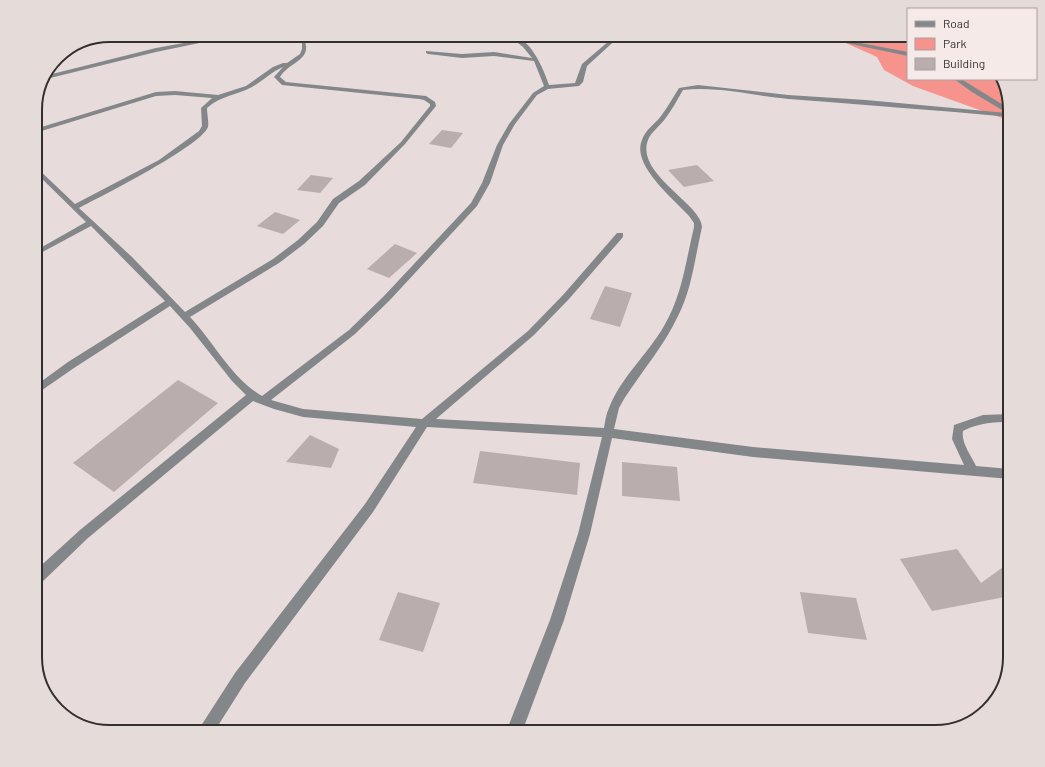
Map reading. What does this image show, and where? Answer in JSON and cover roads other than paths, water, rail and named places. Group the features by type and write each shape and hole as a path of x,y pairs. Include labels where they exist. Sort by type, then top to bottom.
{"street":[{"path":"52,76 156,50 199,42"},
{"path":"185,316 264,268 301,242 320,224 336,201 362,183 403,143 433,106 433,103 430,100 419,97 284,84 279,81 277,77 280,70 294,62 305,48 304,42"},
{"path":"520,42 525,45 537,60 547,87"},
{"path":"42,573 84,534 258,398 311,365 352,332 387,298 474,204 486,183 500,145 512,124 535,94 547,87 577,85 580,82 584,65 611,42"},
{"path":"846,42 907,54"},
{"path":"428,52 462,56 494,54 537,60"},
{"path":"75,208 161,161 201,132 205,126 204,108 209,102 218,97 247,87 276,66 294,62"},
{"path":"958,80 1003,109"},
{"path":"517,725 557,620 584,534 614,408 622,393 667,329 675,315 681,295 698,227 695,218 660,181 650,168 646,162 642,149 644,140 663,117 681,89 698,87 788,97 1003,113"},
{"path":"42,129 156,94 175,93 218,97"},
{"path":"42,177 142,272 185,316 239,381 258,398 284,408 303,412 424,423 608,433 753,452 1003,473"},
{"path":"42,250 91,223"},
{"path":"210,725 240,678 328,565 369,508 424,423 531,333 566,297 620,235"},
{"path":"42,386 170,302"},
{"path":"973,470 957,439 958,428 981,420 994,417 1003,418"}]}
